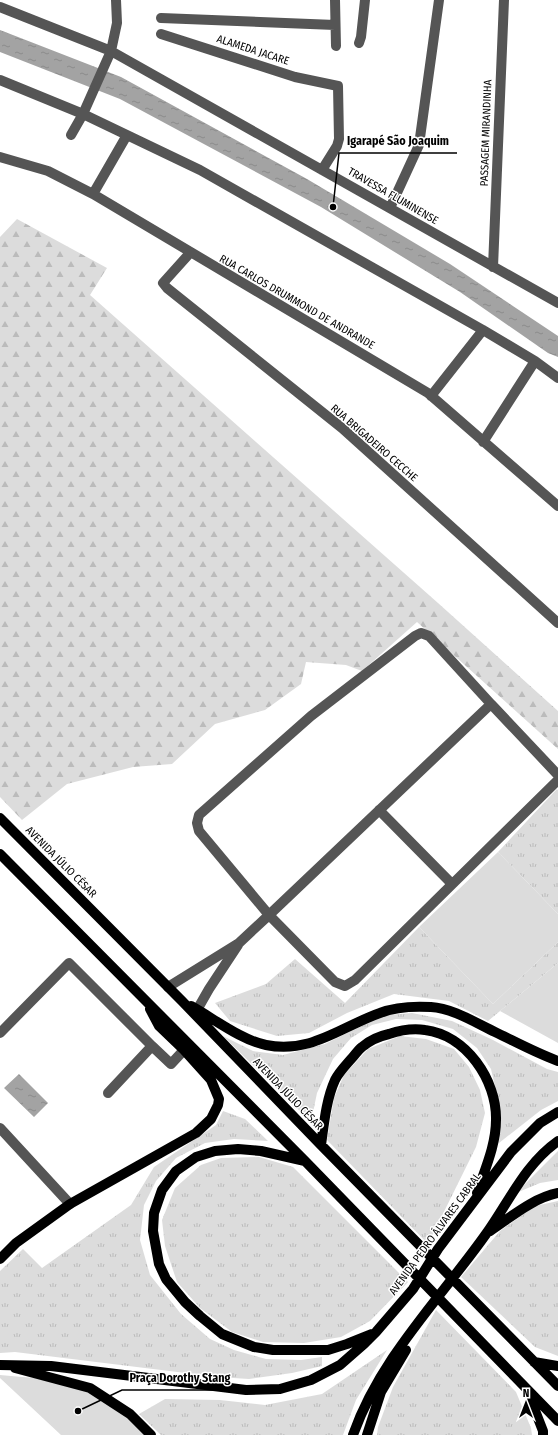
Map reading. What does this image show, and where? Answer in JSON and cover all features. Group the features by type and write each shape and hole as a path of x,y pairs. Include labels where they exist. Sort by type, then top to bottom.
{"main road":[{"name":"AVENIDA JÚLIO CÉSAR","path":"0,818 182,1001 486,1314 558,1386"},
{"path":"0,854 305,1161 558,1421"},
{"path":"0,1258 16,1243 70,1204 196,1133 211,1119 218,1105 219,1099 211,1080 184,1050 159,1026 146,1000"},
{"path":"182,1001 249,1040 266,1045 287,1047 303,1045 330,1036 381,1012 409,1007 432,1007 456,1013 534,1052 558,1061"},
{"path":"321,1145 331,1092 336,1080 342,1069 362,1047 381,1036 402,1030 425,1030 438,1034 457,1044 477,1063 491,1087 496,1119 493,1143 475,1200"},
{"name":"AVENIDA PEDRO ÁLVARES CABRAL","path":"2,1365 51,1366 246,1390 280,1389 312,1380 340,1365 376,1332 413,1289 438,1249 511,1152 540,1123 558,1112"},
{"path":"353,1435 374,1385 414,1328 487,1233 511,1192 526,1172 548,1148 558,1141"},
{"path":"305,1161 261,1151 238,1149 223,1150 196,1157 176,1171 162,1190 154,1213 152,1231 159,1264 166,1280 185,1302 217,1330 222,1334 254,1347 273,1350 328,1350 376,1332"},
{"path":"487,1233 533,1202 551,1194 558,1193"},
{"path":"367,1435 381,1392 408,1348 414,1328"},
{"path":"534,1362 558,1366"},
{"path":"2,1365 90,1388 130,1414 151,1435"},
{"path":"528,1391 543,1431 543,1435"}],"street":[{"path":"71,135 83,114 111,51 117,23 116,0"},
{"path":"336,0 336,46"},
{"path":"359,43 366,0"},
{"path":"390,208 419,146 439,0"},
{"name":"PASSAGEM MIRANDINHA","path":"493,267 504,0"},
{"name":"TRAVESSA FLUMINENSE","path":"0,7 111,51 558,303"},
{"path":"161,18 335,25"},
{"name":"ALAMEDA JACARE","path":"161,34 295,76 338,86 339,139 337,146 322,170"},
{"path":"0,80 83,114 200,170 483,330 535,361 558,378"},
{"path":"93,194 127,135"},
{"name":"RUA CARLOS DRUMMOND DE ANDRANDE","path":"0,157 48,171 93,194 431,396 558,506"},
{"name":"RUA BRIGADEIRO CECCHE","path":"190,253 163,283 167,288 342,428 558,624"},
{"path":"431,396 483,330"},
{"path":"483,442 535,361"},
{"path":"558,775 429,636 422,633 415,636 311,716 199,815 197,823 199,831 269,915 335,982 345,986 355,980 558,780"},
{"path":"168,987 239,943 491,704"},
{"path":"379,810 452,884"},
{"path":"197,1010 239,943"},
{"path":"0,1033 69,963 171,1064 184,1050"},
{"path":"108,1093 152,1046"},
{"path":"0,1128 70,1204"}],"green space":[{"path":"17,219 107,268 90,295 558,711 558,749 417,622 362,671 346,665 306,662 301,684 265,710 215,724 172,764 133,767 67,784 22,820 0,797 0,237"},
{"path":"557,789 558,790 558,914 498,852"},
{"path":"498,852 558,914 558,942 493,1004 419,927"},
{"path":"419,927 493,1004 558,942 558,963 488,1021 449,1001 394,994 347,1013 309,1033 277,1036 230,1021 215,1003 266,984 295,959 345,1003"},
{"path":"558,963 558,1043 500,1011"},
{"path":"412,1013 452,1021 493,1040 547,1069 558,1072 558,1101 541,1110 499,1143 501,1112 491,1069 477,1048 453,1029 422,1020 396,1019 372,1025 351,1038 333,1059 317,1093 311,1122 223,1036 253,1051 283,1055 325,1044 359,1027 388,1015"},
{"path":"400,1036 426,1039 454,1049 469,1067 480,1090 485,1113 476,1147 428,1244 327,1140 334,1098 344,1075 368,1049"},
{"path":"223,1111 245,1119 268,1141 234,1139 205,1143 176,1158 156,1181 144,1205 140,1240 150,1275 181,1314 210,1339 234,1350 266,1359 301,1360 322,1357 322,1366 292,1373 249,1379 218,1377 15,1352 0,1353 0,1271 23,1249 42,1268 131,1205 154,1167 216,1125"},
{"path":"558,1151 558,1180 540,1183 516,1193"},
{"path":"259,1157 293,1167 408,1282 370,1321 341,1337 304,1343 263,1342 232,1332 200,1308 177,1282 165,1246 162,1220 175,1188 201,1165 221,1158"},
{"path":"558,1201 558,1356 535,1347 461,1277 500,1231 535,1206"},
{"path":"436,1310 516,1392 531,1428 532,1435 377,1435 378,1427 393,1387"},
{"path":"387,1350 356,1400 343,1435 161,1435 139,1414 165,1399 220,1400 265,1405 322,1394"},
{"path":"0,1375 56,1380 89,1388 96,1391 111,1402 146,1435 61,1435 0,1378"}],"water":[{"path":"0,30 121,77 307,179 450,264 558,336 558,357 548,353 460,292 321,207 120,99 0,52"},
{"path":"19,1074 48,1103 34,1117 4,1088"}],"place":[{"name":"Igarapé São Joaquim","path":"333,207"},
{"name":"Praça Dorothy Stang","path":"78,1411"}]}
